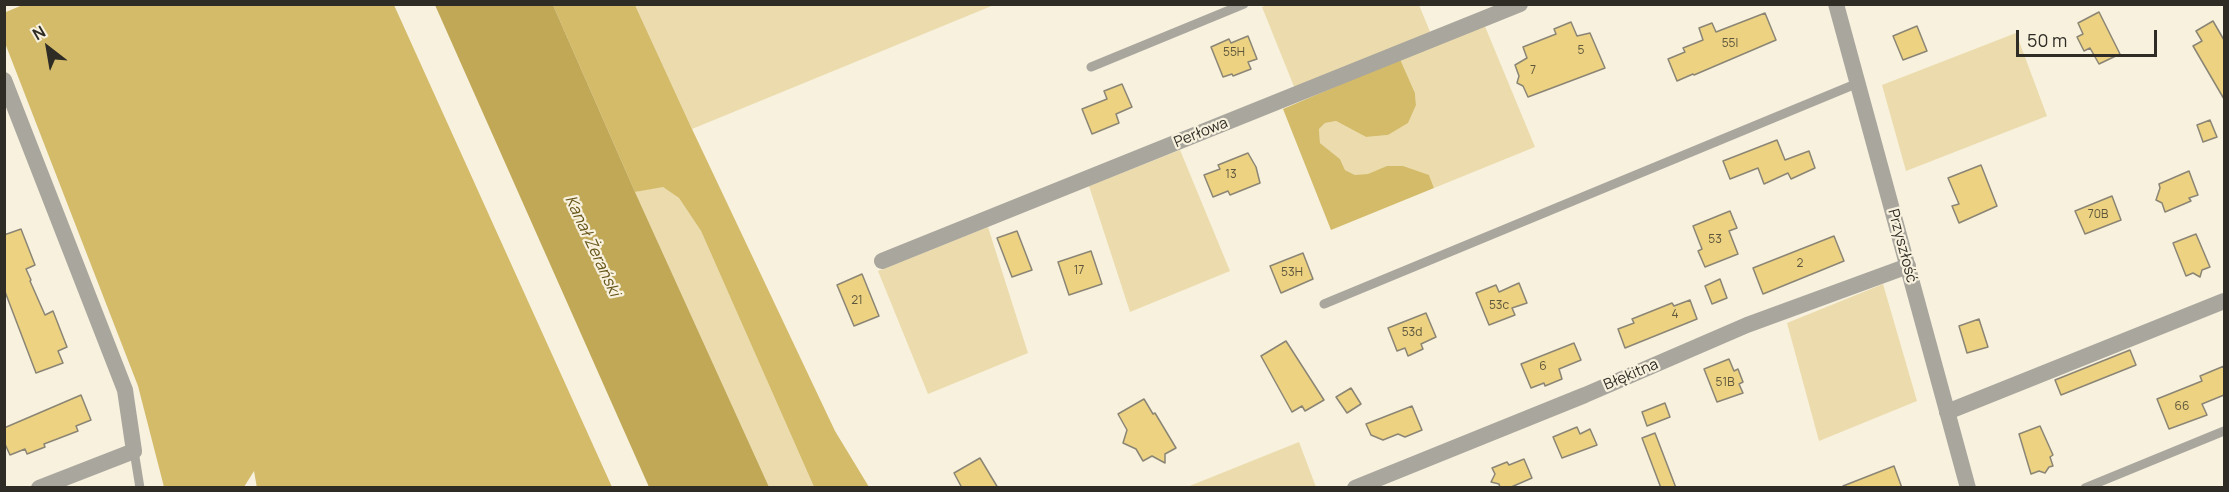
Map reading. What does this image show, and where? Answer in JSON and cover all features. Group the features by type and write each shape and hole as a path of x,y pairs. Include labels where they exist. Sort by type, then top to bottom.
{"street":[{"name":"Perłowa","path":"882,261 1520,4"},
{"name":"Przyszłość","path":"1836,4 1968,488"},
{"path":"4,80 125,390 134,451 39,488"},
{"name":"Błękitna","path":"1355,488 1586,395 1747,325 1908,266"},
{"path":"1947,412 2224,301"}],"lane":[{"path":"1091,67 1244,4"},
{"path":"1324,304 1858,83"},
{"path":"2085,488 2224,431"},
{"path":"134,451 140,488"}],"shaded area":[{"path":"25,4 394,5 612,487 257,488 254,471 244,487 164,487 138,386 5,43 6,12"},
{"path":"1269,4 1419,5 1431,34 1295,89 1262,7"},
{"path":"553,5 635,5 835,431 869,487 814,487 701,231 679,198 663,187 635,192"},
{"path":"635,5 994,5 692,129"},
{"path":"1484,24 1535,147 1434,188 1429,175 1355,175 1345,170 1340,159 1320,143 1319,129 1325,123 1336,121 1366,137 1388,135 1407,123 1416,104 1415,93 1400,59"},
{"path":"2016,33 2047,116 1906,171 1882,85"},
{"path":"1400,59 1415,93 1416,105 1408,123 1388,135 1366,137 1336,121 1325,123 1319,129 1320,143 1340,159 1345,170 1355,175 1368,174 1387,166 1403,166 1429,175 1434,188 1331,230 1283,109"},
{"path":"1180,150 1230,271 1130,312 1089,186"},
{"path":"662,186 679,198 701,231 814,487 769,487 635,192"},
{"path":"988,227 1028,353 928,394 878,271"},
{"path":"1883,284 1917,401 1819,441 1787,323"},
{"path":"1299,442 1316,487 1187,487"}],"water":[{"name":"Kanał Żerański","path":"435,5 553,5 769,487 649,487"}],"building":[{"path":"2099,12 2120,54 2099,64 2090,48 2084,51 2077,37 2083,34 2078,23"},
{"path":"1765,13 1776,40 1677,81 1668,59 1685,52 1683,48 1703,40 1699,28 1712,23 1716,32"},
{"path":"2213,21 2224,40 2224,99 2193,46 2202,41 2196,31"},
{"path":"1571,22 1577,36 1590,33 1605,68 1528,97 1523,86 1517,83 1519,76 1515,65 1527,58 1523,47 1556,34 1554,29"},
{"path":"1917,26 1927,51 1903,60 1893,36"},
{"path":"1248,36 1257,59 1248,62 1251,69 1223,77 1211,47 1229,39 1231,43"},
{"path":"1122,84 1132,107 1116,114 1119,123 1092,134 1082,109 1107,99 1104,91"},
{"path":"2210,120 2217,137 2203,142 2197,125"},
{"path":"1777,140 1785,160 1809,151 1815,168 1791,179 1788,173 1764,184 1758,168 1730,179 1723,161"},
{"path":"1248,153 1256,167 1260,183 1230,195 1228,191 1213,197 1204,175 1220,169 1218,165"},
{"path":"1981,165 1997,206 1959,223 1952,206 1959,204 1948,178"},
{"path":"2189,171 2198,195 2189,198 2191,201 2165,212 2162,203 2156,200 2159,184"},
{"path":"2112,196 2121,220 2085,234 2075,211"},
{"path":"1730,211 1737,228 1729,231 1738,254 1705,267 1698,251 1702,249 1693,226"},
{"path":"21,229 35,265 26,269 30,281 45,315 53,311 67,347 58,351 63,363 36,373 4,289 4,235"},
{"path":"1017,231 1032,270 1012,277 997,238"},
{"path":"2196,234 2210,267 2202,270 2200,277 2193,273 2186,276 2173,243"},
{"path":"1834,236 1844,261 1763,294 1753,268"},
{"path":"1091,251 1102,284 1069,295 1058,262"},
{"path":"1303,253 1313,279 1281,293 1270,266"},
{"path":"862,274 879,316 854,326 837,285"},
{"path":"1720,279 1727,298 1712,304 1705,286"},
{"path":"1519,283 1527,303 1512,308 1515,315 1489,325 1476,293 1496,285 1499,292"},
{"path":"1690,300 1697,319 1625,348 1618,329 1634,323 1632,319 1672,303 1674,306"},
{"path":"1426,313 1436,337 1421,344 1423,349 1408,356 1405,348 1397,351 1388,328"},
{"path":"1979,319 1988,347 1967,353 1959,326"},
{"path":"1286,341 1324,400 1305,411 1302,406 1292,412 1261,356"},
{"path":"1574,343 1581,360 1559,369 1562,379 1545,386 1544,383 1531,388 1521,364"},
{"path":"2130,350 2136,365 2061,395 2055,380"},
{"path":"1729,359 1734,371 1738,369 1743,382 1739,384 1743,393 1717,402 1704,369"},
{"path":"2224,366 2224,395 2202,404 2207,415 2169,429 2157,399 2202,381 2200,376"},
{"path":"1351,388 1361,404 1347,413 1336,397"},
{"path":"81,395 91,420 76,426 78,431 44,444 45,447 27,454 25,449 10,455 4,442 4,428"},
{"path":"1144,399 1176,448 1165,454 1165,463 1152,456 1143,461 1136,449 1123,443 1127,430 1118,414"},
{"path":"1665,403 1670,417 1647,426 1642,412"},
{"path":"1412,406 1422,430 1405,437 1398,434 1383,440 1371,435 1366,424"},
{"path":"2040,426 2053,455 2050,457 2053,466 2049,467 2045,473 2039,471 2031,474 2019,434"},
{"path":"1577,427 1580,434 1590,429 1597,445 1562,458 1553,437"},
{"path":"1655,433 1676,488 1661,488 1642,438"},
{"path":"980,458 998,488 962,488 954,473"},
{"path":"1524,459 1532,478 1509,488 1500,488 1499,484 1491,482 1495,474 1492,468"},
{"path":"1894,466 1902,488 1843,488 1843,486"}]}
